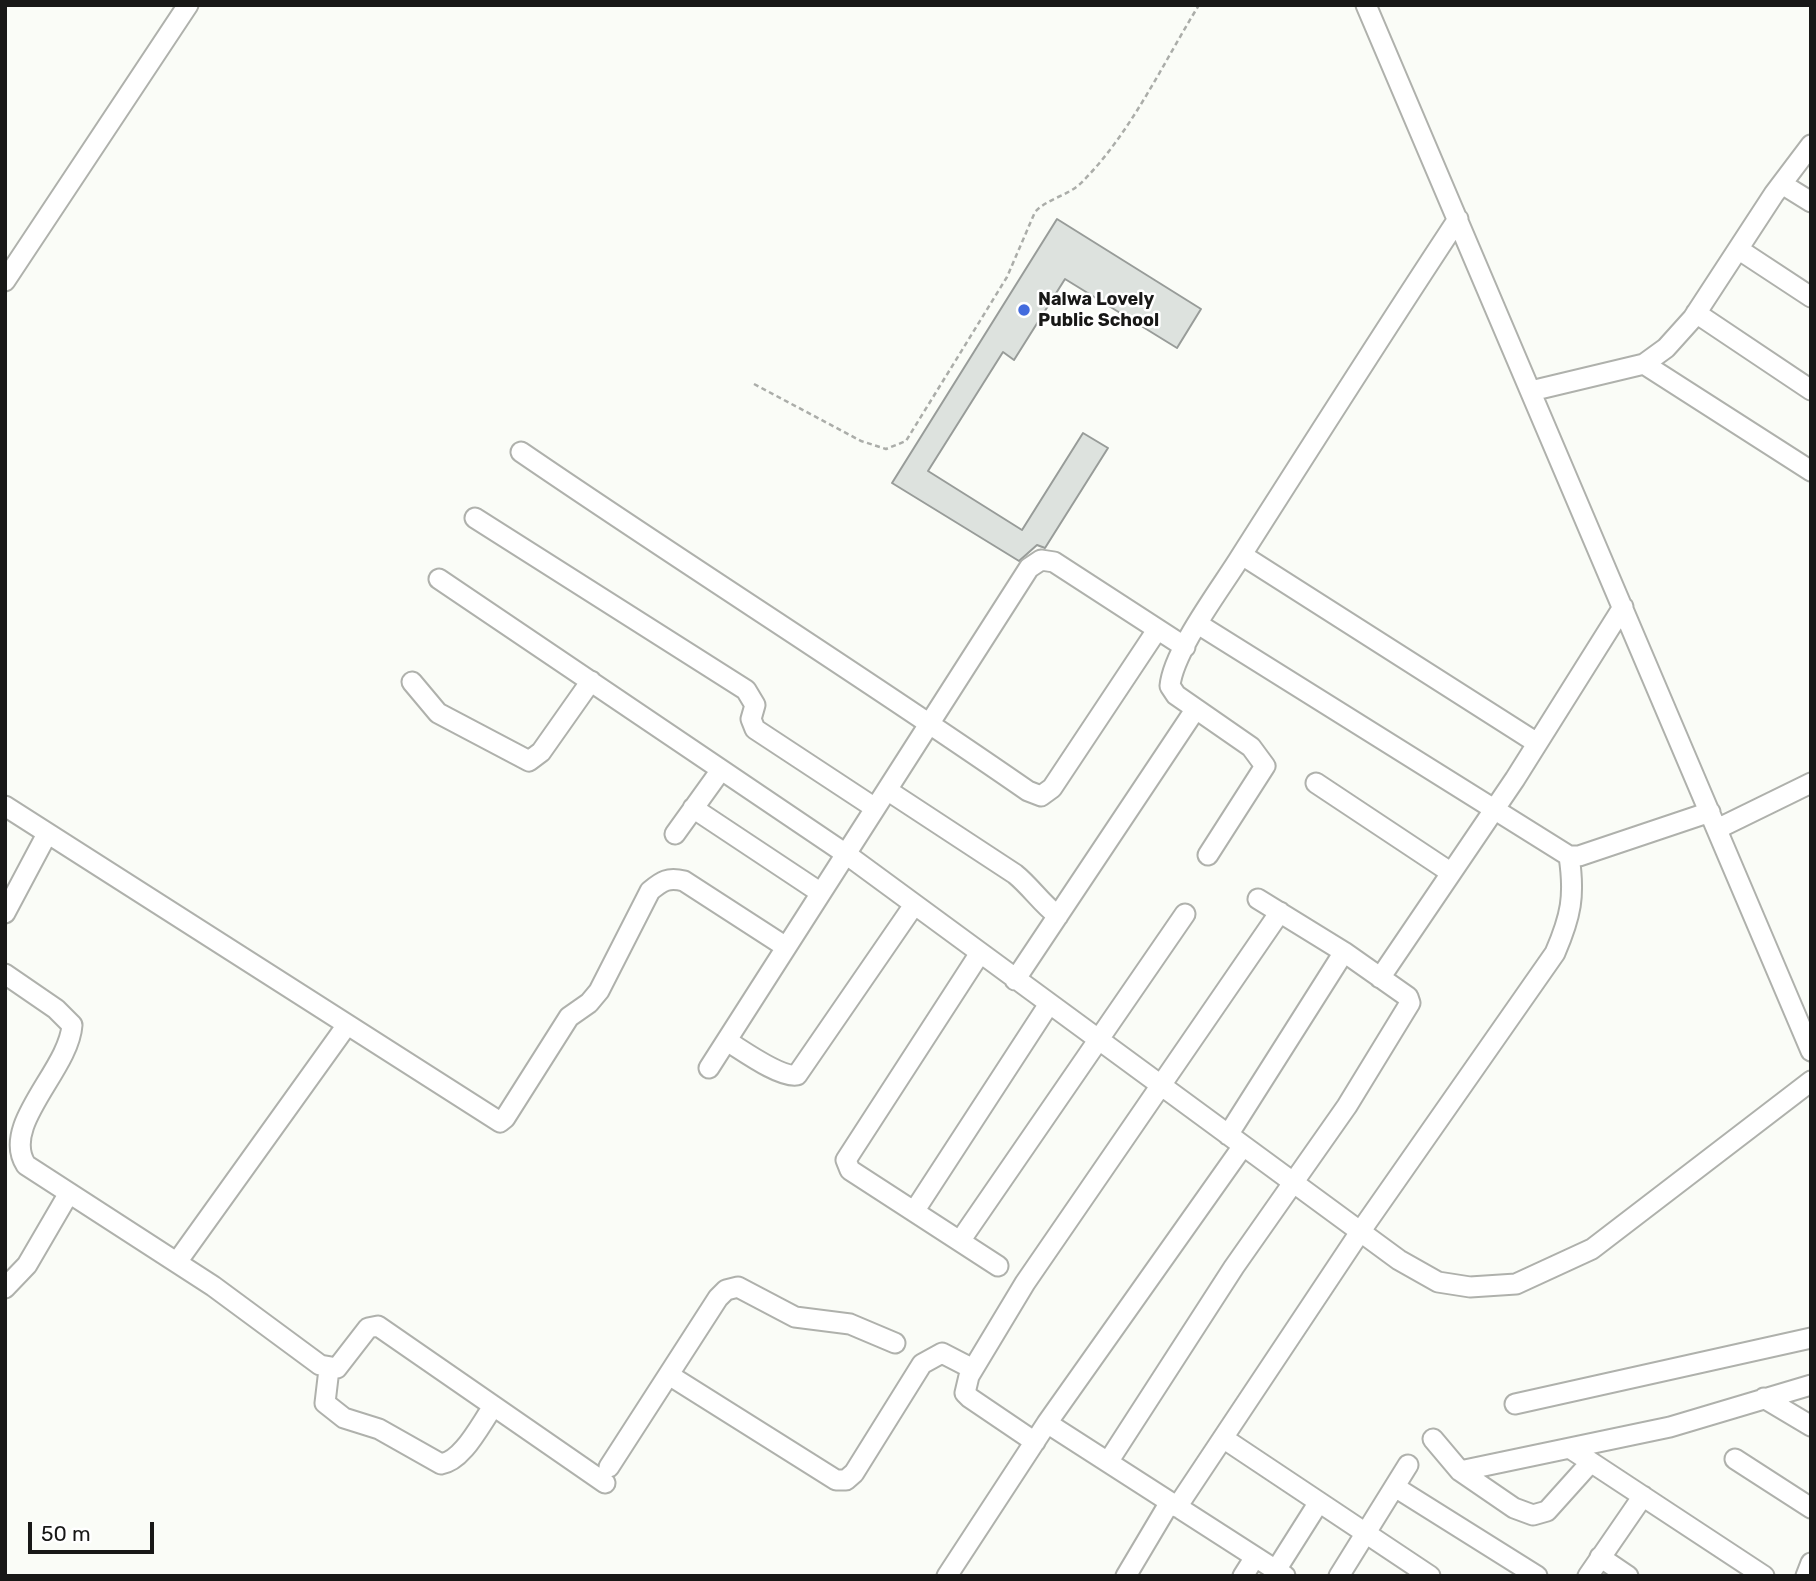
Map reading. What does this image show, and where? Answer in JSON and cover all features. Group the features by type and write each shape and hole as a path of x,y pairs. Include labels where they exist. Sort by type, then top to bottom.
{"street":[{"path":"5,281 188,5"},
{"path":"1366,5 1811,1051"},
{"path":"1531,391 1644,364 1666,348 1696,313 1811,145"},
{"path":"1782,184 1811,202"},
{"path":"1208,855 1265,766 1251,747 1176,695 1170,686 1172,674 1198,624 1458,219"},
{"path":"1738,249 1811,297"},
{"path":"1696,313 1811,390"},
{"path":"1644,364 1811,471"},
{"path":"521,452 692,569 930,722 1028,791 1047,795 1157,630"},
{"path":"475,518 746,691 755,705 751,719 755,729 875,808"},
{"path":"1242,555 1537,743"},
{"path":"709,1068 1029,568 1041,560 1054,562 1185,647"},
{"path":"439,579 846,854 1360,1232 1399,1260 1438,1282 1470,1287 1516,1284 1592,1249 1811,1082"},
{"path":"1380,978 1537,743 1623,607"},
{"path":"1198,624 1569,856 1579,856 1713,820 1811,783"},
{"path":"412,682 438,713 529,761 541,752 591,681"},
{"path":"1015,979 1195,710"},
{"path":"675,834 721,769"},
{"path":"1317,783 1450,872"},
{"path":"887,790 1015,874 1030,886 1040,903 1058,916"},
{"path":"5,806 100,864 500,1122 569,1017 589,1003 599,991 650,891 660,882 671,878 684,881 786,947"},
{"path":"693,808 821,893"},
{"path":"5,913 47,834"},
{"path":"1126,1576 1173,1505 1223,1438 1360,1232 1555,953 1570,919 1574,889 1569,856"},
{"path":"1108,1462 1234,1267 1347,1106 1408,1009 1408,997 1344,952 1258,899"},
{"path":"727,1041 777,1070 790,1076 797,1075 914,905"},
{"path":"1035,1442 970,1398 965,1386 1025,1283 1280,912"},
{"path":"960,1241 1185,914"},
{"path":"947,1576 1236,1141 1344,952"},
{"path":"980,953 846,1160 850,1170 998,1266"},
{"path":"5,974 57,1009 72,1025 71,1036 62,1054 16,1125 13,1138 15,1149 26,1166 177,1262 329,1369 337,1368 368,1328 378,1326 493,1406 607,1475 718,1298 726,1290 738,1287 795,1317 850,1324 895,1343"},
{"path":"915,1210 1049,1004"},
{"path":"177,1262 347,1025"},
{"path":"5,1288 27,1265 69,1193"},
{"path":"1515,1404 1811,1338"},
{"path":"669,1375 836,1480 846,1480 854,1473 922,1364 942,1353 973,1369"},
{"path":"329,1369 325,1403 331,1411 379,1429 441,1464 449,1463 460,1452 493,1406"},
{"path":"1460,1471 1671,1427 1811,1385"},
{"path":"1764,1398 1811,1426"},
{"path":"1047,1423 1281,1573 1319,1502"},
{"path":"1223,1438 1430,1576"},
{"path":"1433,1439 1460,1471 1514,1508 1540,1515 1591,1462"},
{"path":"1571,1449 1765,1576"},
{"path":"1735,1459 1811,1508"},
{"path":"1339,1576 1408,1465"},
{"path":"1395,1487 1537,1576"},
{"path":"1588,1576 1643,1496"},
{"path":"1600,1557 1628,1576"},
{"path":"1243,1576 1255,1558"},
{"path":"1806,1576 1811,1563"}],"path":[{"path":"754,384 861,441 886,449 906,441 1007,277 1035,212 1042,205 1066,195 1084,181 1122,132 1199,5"}],"building":[{"path":"1057,219 1201,309 1177,348 1065,279 1014,360 1003,352 928,471 1022,530 1083,433 1108,448 1045,548 1037,545 1019,561 892,483"}],"place":[{"name":"Nalwa Lovely Public School","path":"1024,310"}]}
